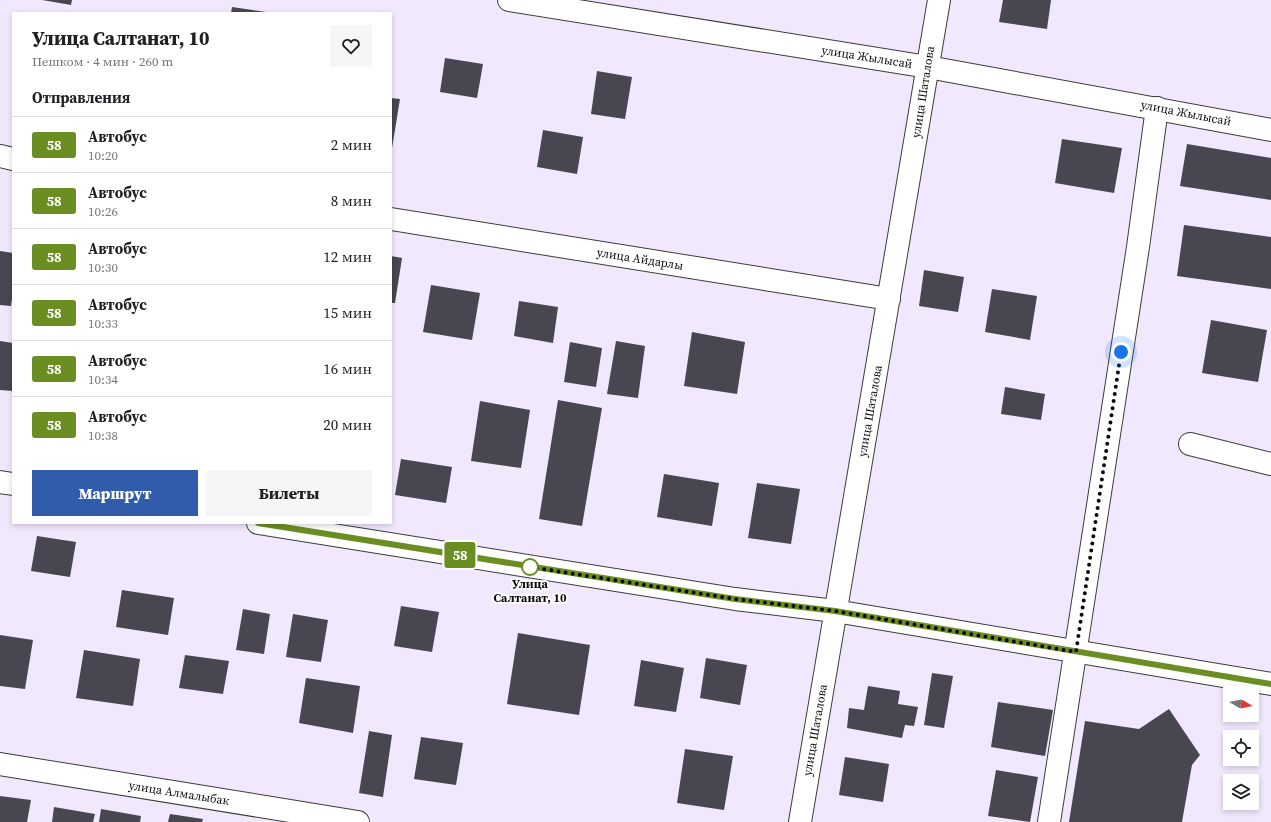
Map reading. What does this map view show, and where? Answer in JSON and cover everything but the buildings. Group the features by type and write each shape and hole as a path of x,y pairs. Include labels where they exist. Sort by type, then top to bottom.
{"street":[{"name":"улица Жылысай","path":"509,0 928,66 1271,130"},
{"name":"улица Шаталова","path":"800,822 938,0"},
{"path":"1049,822 1138,247 1157,108"},
{"path":"0,156 12,159"},
{"name":"улица Айдарлы","path":"392,219 889,299"},
{"path":"1190,444 1271,464"},
{"path":"0,482 12,484"},
{"path":"264,524 735,599 835,611 1271,684"},
{"name":"улица Алмалыбак","path":"0,764 358,822"}],"bus line":[{"name":"58","path":"264,524 735,599 835,611 1271,684"}],"place":[{"name":"Улица Салтанат, 10","path":"530,567"}],"route":[{"path":"530,567 735,599 835,611 1076,652 1121,352"}]}
